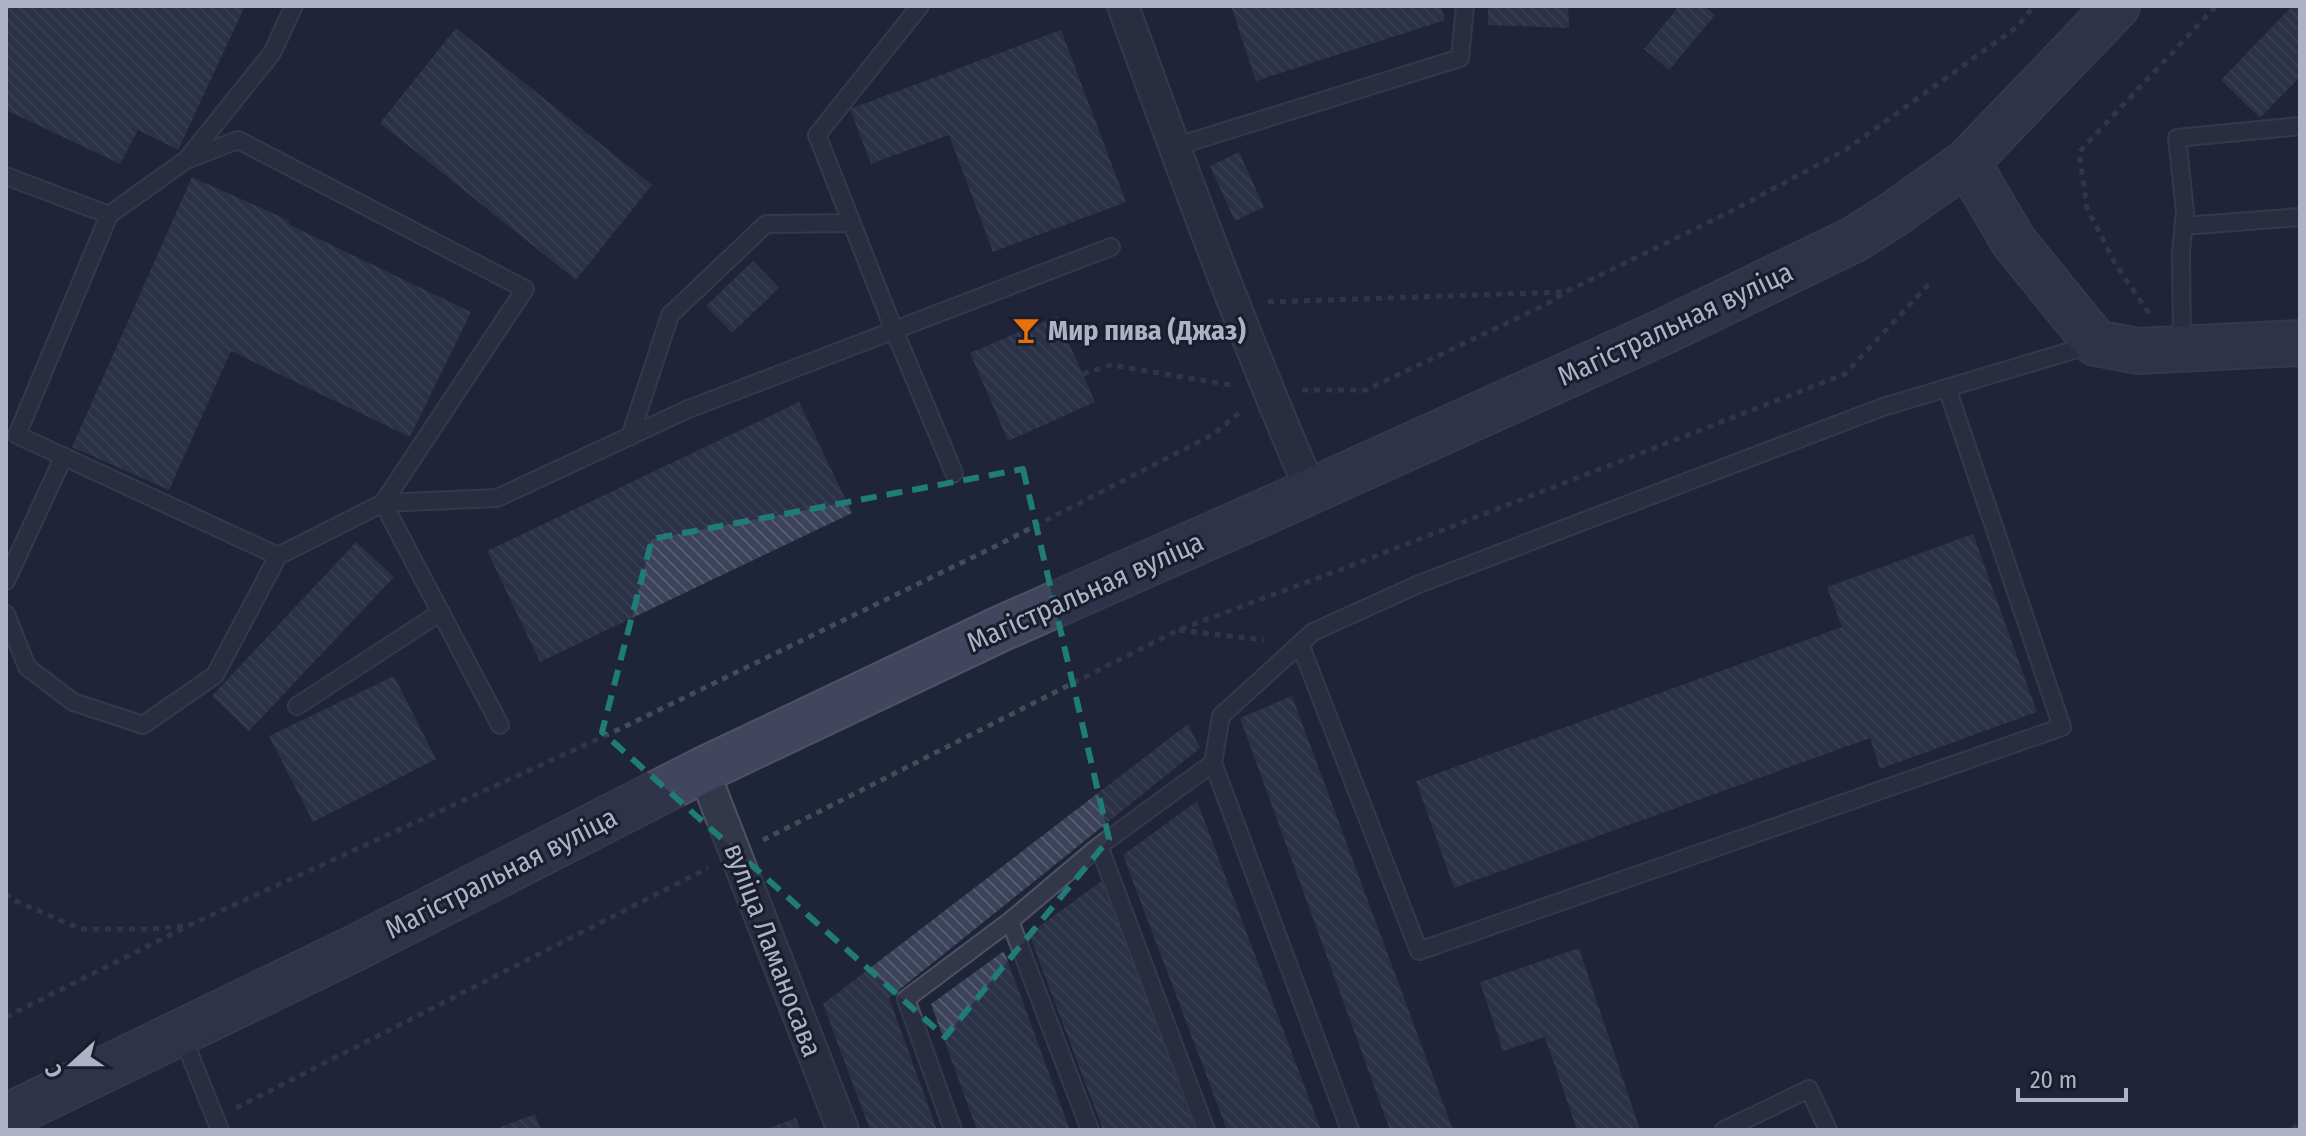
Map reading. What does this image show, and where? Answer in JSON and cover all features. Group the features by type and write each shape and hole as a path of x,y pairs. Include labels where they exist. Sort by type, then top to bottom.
{"main road":[{"name":"Магістральная вуліца","path":"6,1117 355,948 703,770 1000,629 1665,331 1855,239 1967,162 2117,6"},
{"path":"1967,162 2014,242 2096,343 2138,351 2300,343"}],"street":[{"path":"1123,6 1267,391 1311,491"},
{"name":"вуліца Ламаносава","path":"703,770 843,1130"}],"lane":[{"path":"186,160 272,53 294,6"},
{"path":"920,6 817,135 954,473"},
{"path":"1174,147 1460,58 1465,6"},
{"path":"2182,349 2181,252 2185,211 2177,138 2300,126"},
{"path":"278,556 17,435 109,215 186,160 238,140 525,289 383,503"},
{"path":"6,176 109,215"},
{"path":"2183,226 2300,217"},
{"path":"630,437 670,315 766,224 851,223"},
{"path":"6,614 27,667 73,702 143,725 215,675 278,556 383,503 497,498 686,410 1111,247"},
{"path":"1350,1130 1213,763 1221,716 1313,632 1419,584 1883,407 2096,343"},
{"path":"1300,644 1419,951 2062,727 1947,388"},
{"path":"6,581 64,456"},
{"path":"383,503 500,725"},
{"path":"297,706 441,612"},
{"path":"953,1130 906,999 1010,921 1099,846 1213,763"},
{"path":"1099,846 1206,1130"},
{"path":"1010,921 1090,1130"},
{"path":"181,1031 218,1124"},
{"path":"1724,1130 1809,1089 1828,1130"}],"path":[{"path":"1083,374 1111,365 1267,391 1366,390 1547,304 1847,149 2017,27 2034,6"},
{"path":"2087,208 2079,152 2216,6"},
{"path":"218,1124 735,854 1178,630 1845,374 1929,284"},
{"path":"1266,302 1565,292"},
{"path":"6,1017 190,925 622,728 996,546 1212,435 1267,391"},
{"path":"1178,630 1300,644"},
{"path":"6,893 11,899 81,929 149,929 190,925"},
{"path":"2293,1130 2300,1119"}],"highlighted area":[{"path":"1023,469 1109,839 945,1037 602,732 652,539"}],"building":[{"path":"6,6 245,6 178,150 138,130 120,164 6,110"},
{"path":"1231,6 1441,6 1445,20 1256,81"},
{"path":"1488,6 1568,6 1569,28 1488,25"},
{"path":"1679,6 1704,6 1715,15 1669,70 1644,49"},
{"path":"2292,6 2300,6 2300,77 2260,118 2221,80"},
{"path":"456,28 652,185 576,280 380,123"},
{"path":"1061,30 1126,202 993,252 949,135 871,164 850,109"},
{"path":"1239,152 1264,207 1235,221 1210,166"},
{"path":"192,177 290,221 288,224 471,312 410,437 231,351 169,490 72,447"},
{"path":"753,261 779,288 732,333 706,306"},
{"path":"1057,316 1095,402 1008,441 970,353"},
{"path":"799,402 852,513 540,662 487,551"},
{"path":"1973,534 2037,712 1880,769 1870,738 1454,888 1416,781 1842,627 1827,587"},
{"path":"356,542 394,577 249,731 212,696"},
{"path":"394,676 436,759 313,822 269,736"},
{"path":"1292,696 1453,1130 1390,1130 1240,718"},
{"path":"1188,724 1200,748 889,998 937,1130 870,1130 823,1004"},
{"path":"1197,801 1321,1130 1227,1130 1123,855"},
{"path":"1103,880 1195,1130 1103,1130 1029,934"},
{"path":"1579,948 1640,1130 1577,1130 1545,1037 1503,1051 1480,982"},
{"path":"1004,951 1070,1130 977,1130 931,1004"},
{"path":"535,1114 541,1130 493,1130"},
{"path":"796,1118 800,1130 764,1130"}],"place":[{"name":"Мир пива (Джаз)","path":"1026,330"}]}
